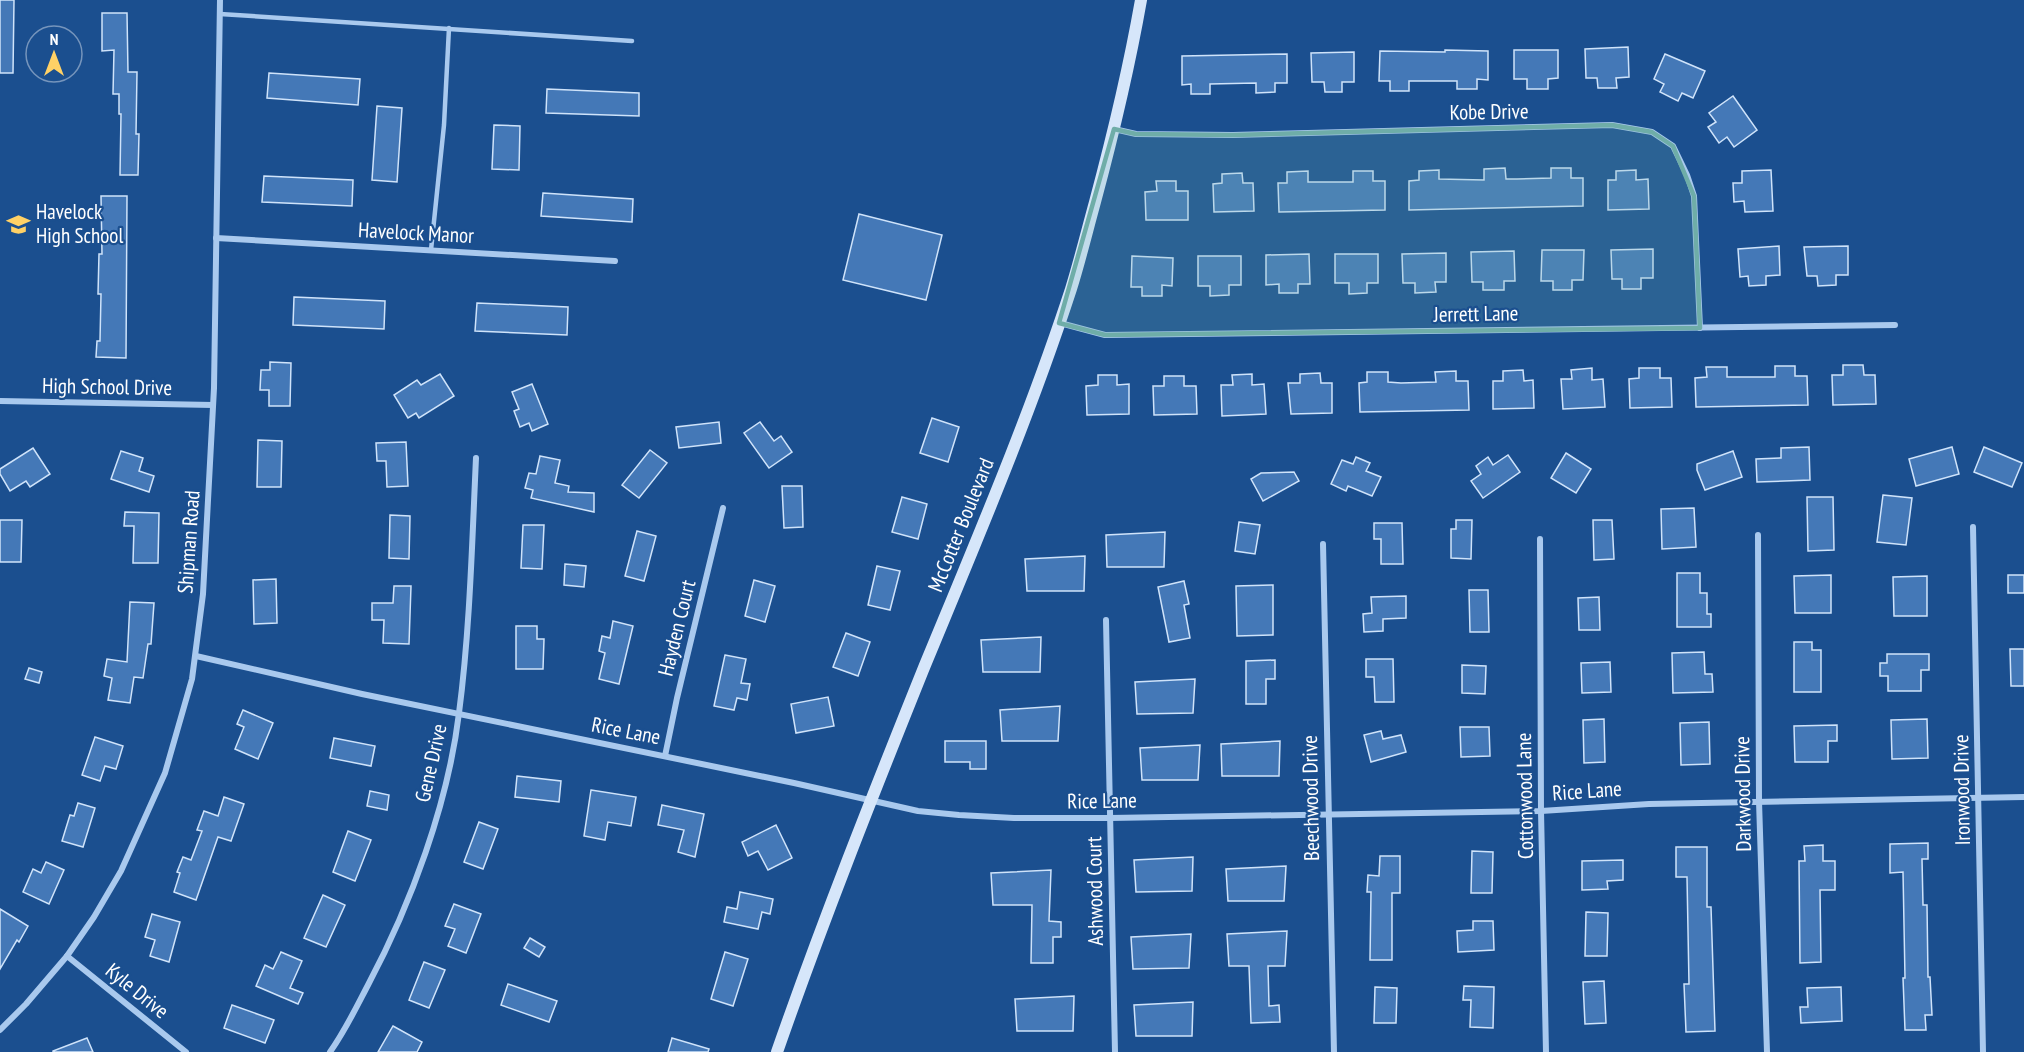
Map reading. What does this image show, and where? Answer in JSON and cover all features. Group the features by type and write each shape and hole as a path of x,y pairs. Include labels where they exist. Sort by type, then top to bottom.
{"street":[{"name":"Shipman Road","path":"0,1030 26,1004 67,956 94,917 121,871 156,798 178,734 196,656 207,536 213,405 220,0"},
{"name":"McCotter Boulevard","path":"777,1052 816,941 870,800 990,505 1072,286 1114,129 1141,0"},
{"name":"Kobe Drive","path":"1114,129 1136,134 1233,135 1612,126 1652,132 1673,146 1694,196 1700,328"},
{"name":"Havelock Manor","path":"216,238 615,261"},
{"name":"Jerrett Lane","path":"1059,323 1105,335 1895,325"},
{"name":"High School Drive","path":"0,401 213,405"},
{"name":"Gene Drive","path":"330,1052 384,956 407,902 439,808 459,715 465,654 476,458"},
{"name":"Hayden Court","path":"666,756 677,698 723,508"},
{"name":"Ironwood Drive","path":"1973,527 1983,1052"},
{"name":"Darkwood Drive","path":"1758,535 1759,801 1767,1052"},
{"name":"Cottonwood Lane","path":"1540,539 1541,811 1546,1052"},
{"name":"Beechwood Drive","path":"1323,544 1334,1052"},
{"name":"Ashwood Court","path":"1106,620 1115,1052"},
{"name":"Rice Lane","path":"196,656 459,715 666,756 918,811 959,815 1014,818 1110,818 1541,811 1648,804 2024,797"},
{"name":"Kyle Drive","path":"67,956 186,1052"}],"lane":[{"path":"220,14 632,41"},
{"path":"431,250 444,125 449,28"}],"highlighted area":[{"path":"1612,125 1652,132 1673,146 1694,196 1700,328 1105,335 1059,323 1114,129 1136,134 1233,135"}],"building":[{"path":"0,0 14,0 13,73 0,73"},
{"path":"102,13 127,13 128,72 137,72 138,175 120,175 119,94 113,94 114,50 102,51"},
{"path":"1628,47 1629,77 1616,78 1617,88 1598,88 1597,78 1586,78 1585,49"},
{"path":"1445,50 1488,51 1488,80 1477,79 1477,89 1457,89 1457,81 1409,81 1409,91 1390,91 1390,81 1379,81 1380,51 1445,52"},
{"path":"1514,50 1558,50 1558,78 1548,79 1548,89 1527,89 1527,79 1514,79"},
{"path":"1354,52 1354,82 1342,82 1342,92 1325,92 1324,82 1312,82 1311,53"},
{"path":"1287,54 1287,83 1275,83 1275,92 1256,93 1256,83 1210,84 1210,94 1191,94 1191,84 1182,85 1182,56"},
{"path":"1665,54 1705,71 1693,98 1682,93 1678,101 1660,92 1664,84 1654,79"},
{"path":"269,73 360,79 358,105 267,98"},
{"path":"547,89 639,93 639,116 546,113"},
{"path":"1733,96 1757,130 1734,147 1727,137 1719,143 1708,127 1716,122 1709,113"},
{"path":"377,106 402,108 397,182 372,180"},
{"path":"494,125 520,126 519,170 492,169"},
{"path":"1505,168 1506,179 1517,179 1551,178 1551,168 1571,168 1571,178 1583,178 1583,206 1409,210 1409,181 1419,180 1419,171 1439,170 1439,179 1484,180 1484,169"},
{"path":"1636,170 1636,180 1648,179 1649,209 1608,210 1608,180 1616,180 1616,171"},
{"path":"1771,170 1773,211 1745,212 1744,201 1734,202 1733,183 1742,183 1742,171"},
{"path":"1308,171 1308,182 1353,182 1353,171 1373,171 1373,181 1385,181 1385,210 1279,212 1278,183 1287,183 1287,172"},
{"path":"1242,173 1243,183 1253,183 1254,211 1214,212 1213,184 1222,183 1222,174"},
{"path":"264,176 353,180 352,206 262,202"},
{"path":"1156,181 1176,181 1176,191 1188,191 1188,220 1146,220 1145,192 1157,191"},
{"path":"543,193 633,199 632,222 541,216"},
{"path":"101,196 127,196 126,358 96,357 97,341 100,341 101,294 98,294 99,254 102,254"},
{"path":"859,214 942,235 926,300 843,280"},
{"path":"1779,246 1780,275 1766,276 1766,285 1749,286 1748,276 1740,277 1738,249"},
{"path":"1848,246 1848,275 1836,275 1836,285 1818,286 1817,276 1807,276 1804,247"},
{"path":"1653,249 1653,278 1641,278 1641,289 1622,289 1622,279 1612,279 1611,250"},
{"path":"1542,250 1584,250 1583,280 1572,280 1572,290 1553,290 1553,281 1541,281"},
{"path":"1514,251 1515,281 1504,281 1504,290 1483,290 1483,282 1472,282 1471,252"},
{"path":"1446,253 1446,282 1435,282 1436,292 1415,293 1415,283 1403,283 1402,254"},
{"path":"1309,254 1310,284 1298,284 1298,293 1279,293 1279,284 1266,285 1266,255"},
{"path":"1335,254 1378,254 1378,283 1367,283 1367,293 1349,294 1349,283 1335,283"},
{"path":"1132,256 1173,258 1172,286 1162,285 1162,296 1142,296 1142,287 1131,287"},
{"path":"1198,256 1241,256 1241,285 1229,285 1229,295 1210,296 1210,286 1198,286"},
{"path":"294,297 385,301 384,329 293,325"},
{"path":"477,303 568,307 567,335 475,331"},
{"path":"270,362 291,363 290,406 269,406 269,390 260,390 261,370 270,370"},
{"path":"1843,365 1863,365 1864,375 1875,375 1876,404 1833,405 1832,375 1843,375"},
{"path":"1775,366 1795,366 1795,376 1807,376 1808,405 1696,407 1695,378 1707,377 1706,367 1727,367 1727,377 1775,377"},
{"path":"1592,368 1592,380 1603,379 1605,407 1563,409 1561,379 1572,379 1571,370"},
{"path":"1639,368 1660,368 1660,378 1671,378 1672,407 1630,408 1629,379 1639,378"},
{"path":"1523,370 1524,381 1533,380 1534,408 1493,409 1493,381 1503,381 1503,371"},
{"path":"1456,371 1456,381 1468,381 1469,410 1360,412 1359,383 1367,382 1367,372 1388,372 1388,382 1401,383 1436,382 1435,372"},
{"path":"1320,373 1321,383 1332,383 1332,413 1291,414 1288,383 1300,383 1300,374"},
{"path":"440,374 454,396 419,418 416,413 408,418 394,395 417,380 421,385"},
{"path":"1252,374 1252,385 1264,384 1266,414 1222,416 1221,385 1233,385 1232,375"},
{"path":"1098,375 1117,375 1117,385 1129,384 1129,414 1087,415 1086,386 1098,385"},
{"path":"1164,376 1184,376 1184,386 1196,386 1197,414 1154,415 1153,386 1164,386"},
{"path":"532,384 548,424 532,431 529,423 520,427 514,411 519,409 512,392"},
{"path":"932,418 959,427 948,462 920,453"},
{"path":"719,422 721,443 679,448 676,427"},
{"path":"760,422 774,441 781,436 792,452 769,468 744,433"},
{"path":"258,440 282,441 281,487 257,487"},
{"path":"406,442 408,486 387,487 386,461 377,461 376,443"},
{"path":"1809,447 1810,480 1757,482 1756,459 1781,458 1781,448"},
{"path":"1952,447 1959,474 1916,486 1909,459"},
{"path":"1984,447 2022,463 2012,487 1974,472"},
{"path":"33,448 50,474 30,487 26,481 10,491 0,474 0,469"},
{"path":"650,450 667,463 639,498 622,485"},
{"path":"121,451 143,458 139,471 154,476 149,492 111,479"},
{"path":"1733,451 1742,477 1705,490 1697,464"},
{"path":"1566,453 1591,469 1576,493 1551,478"},
{"path":"1508,455 1520,472 1483,498 1471,481 1481,474 1476,466 1488,457 1493,465"},
{"path":"540,456 560,460 555,483 569,486 568,492 594,493 594,512 531,498 533,490 525,488 529,473 536,474"},
{"path":"1356,457 1370,463 1366,471 1381,477 1372,496 1348,486 1346,491 1331,484 1342,460 1353,464"},
{"path":"1294,472 1299,481 1263,501 1251,479 1261,473"},
{"path":"782,486 802,486 803,527 784,528"},
{"path":"1883,495 1912,498 1906,545 1877,542"},
{"path":"902,497 927,504 918,539 892,532"},
{"path":"1807,497 1833,497 1834,550 1808,551"},
{"path":"1694,508 1696,547 1662,549 1661,509"},
{"path":"125,512 159,513 158,563 133,563 134,526 124,526"},
{"path":"390,515 410,516 409,559 389,558"},
{"path":"0,520 22,520 21,562 0,562"},
{"path":"1456,520 1472,520 1471,559 1451,558 1451,529 1456,529"},
{"path":"1593,520 1612,520 1614,559 1594,560"},
{"path":"1239,522 1260,525 1255,554 1235,551"},
{"path":"1374,523 1402,523 1403,564 1381,564 1381,539 1374,539"},
{"path":"523,525 544,525 542,569 521,568"},
{"path":"637,531 656,536 644,581 625,576"},
{"path":"1165,532 1164,567 1107,567 1106,535"},
{"path":"1085,556 1084,591 1027,591 1025,559"},
{"path":"565,564 586,566 584,587 564,585"},
{"path":"877,566 900,571 890,610 868,605"},
{"path":"1677,573 1700,573 1700,593 1707,593 1707,614 1711,614 1711,627 1677,627"},
{"path":"1831,575 1831,613 1795,613 1794,576"},
{"path":"2008,575 2024,575 2024,593 2008,593"},
{"path":"1927,576 1927,616 1894,616 1893,577"},
{"path":"276,579 277,623 254,624 253,580"},
{"path":"754,580 775,586 765,622 745,616"},
{"path":"1184,581 1189,604 1184,605 1190,638 1169,642 1158,587"},
{"path":"1273,585 1273,635 1237,636 1236,586"},
{"path":"394,586 411,586 409,644 383,643 384,620 372,620 372,603 393,603"},
{"path":"1469,590 1488,590 1489,632 1470,632"},
{"path":"1406,596 1406,618 1383,619 1383,631 1364,632 1363,614 1372,613 1371,597"},
{"path":"1599,597 1600,630 1579,630 1578,598"},
{"path":"130,602 154,603 151,644 148,644 143,678 134,677 130,703 108,700 112,678 104,676 107,659 127,662"},
{"path":"613,621 633,626 619,684 599,679 605,653 599,651 602,636 610,638"},
{"path":"516,626 537,626 537,639 544,639 543,669 516,669"},
{"path":"846,633 870,642 858,676 833,667"},
{"path":"1041,637 1040,672 983,672 981,640"},
{"path":"1794,642 1812,642 1812,650 1821,650 1821,692 1794,692"},
{"path":"2010,649 2024,649 2024,686 2011,686"},
{"path":"1704,652 1705,674 1712,674 1713,692 1673,693 1672,653"},
{"path":"1887,654 1929,654 1929,670 1921,670 1921,691 1888,691 1888,676 1880,676 1880,663 1887,663"},
{"path":"725,655 746,659 741,683 750,684 747,700 737,698 734,710 714,706"},
{"path":"1366,659 1393,659 1394,702 1375,702 1374,677 1366,677"},
{"path":"1275,660 1275,679 1266,679 1266,704 1246,704 1246,661"},
{"path":"1610,662 1611,692 1582,693 1581,663"},
{"path":"1462,665 1486,666 1485,694 1462,693"},
{"path":"29,668 42,672 39,683 25,679"},
{"path":"1195,679 1193,713 1137,714 1135,682"},
{"path":"828,697 834,726 796,733 791,704"},
{"path":"1060,706 1058,741 1002,741 1000,710"},
{"path":"243,710 273,723 258,759 235,749 244,727 237,724"},
{"path":"1604,719 1605,762 1584,763 1583,720"},
{"path":"1927,719 1928,758 1892,759 1891,720"},
{"path":"1709,722 1710,764 1681,765 1680,723"},
{"path":"1837,725 1837,741 1828,741 1828,762 1795,762 1794,726"},
{"path":"1460,727 1489,727 1490,756 1461,757"},
{"path":"1381,731 1383,739 1401,735 1406,752 1371,762 1364,735"},
{"path":"95,737 123,746 116,769 105,766 100,781 82,775"},
{"path":"334,738 375,746 371,766 330,758"},
{"path":"945,741 986,741 986,769 970,769 970,762 945,762"},
{"path":"1280,741 1279,776 1222,776 1221,744"},
{"path":"1200,745 1198,780 1142,780 1140,748"},
{"path":"517,776 561,781 559,802 515,797"},
{"path":"591,790 636,797 631,826 608,822 605,840 584,836"},
{"path":"370,791 389,795 387,810 367,806"},
{"path":"224,797 244,804 231,841 218,837 196,900 174,892 180,873 177,872 183,857 191,860 202,831 197,830 204,811 218,816"},
{"path":"78,803 95,808 83,847 62,841 70,815 74,816"},
{"path":"662,805 704,814 695,857 678,852 684,830 658,825"},
{"path":"479,822 498,829 483,869 464,862"},
{"path":"776,825 792,858 768,870 758,851 748,856 742,842"},
{"path":"348,831 371,840 355,881 333,872"},
{"path":"1928,843 1928,859 1922,859 1923,905 1927,905 1928,977 1930,977 1932,1015 1925,1015 1926,1030 1905,1030 1903,872 1890,873 1890,844"},
{"path":"1823,845 1823,861 1835,861 1835,890 1820,890 1821,962 1800,963 1799,861 1805,861 1804,846"},
{"path":"1676,847 1707,847 1707,907 1711,907 1715,1031 1686,1032 1684,984 1689,984 1687,877 1676,877"},
{"path":"1472,851 1493,852 1492,893 1471,893"},
{"path":"1380,856 1400,856 1400,893 1392,893 1392,960 1370,960 1371,892 1367,892 1368,875 1379,876"},
{"path":"1193,857 1192,891 1136,892 1134,860"},
{"path":"1623,860 1623,880 1607,881 1608,889 1582,890 1582,861"},
{"path":"46,862 64,870 49,904 23,892 33,869 41,873"},
{"path":"1286,866 1284,901 1228,901 1226,869"},
{"path":"1051,870 1049,921 1061,922 1061,937 1053,937 1053,963 1031,963 1032,905 993,905 991,873"},
{"path":"740,892 773,899 770,914 762,912 758,929 724,922 727,907 737,909"},
{"path":"323,895 345,905 326,947 304,938"},
{"path":"454,904 481,914 466,953 448,946 455,929 445,926"},
{"path":"0,909 28,926 0,969"},
{"path":"1586,912 1608,913 1607,956 1585,956"},
{"path":"152,914 180,922 169,962 150,956 155,940 145,937"},
{"path":"1473,921 1493,921 1494,950 1458,952 1457,931 1473,930"},
{"path":"1287,931 1285,966 1268,966 1269,1006 1279,1005 1280,1022 1251,1023 1249,966 1229,966 1227,934"},
{"path":"1191,934 1189,968 1133,969 1131,937"},
{"path":"530,938 545,947 539,957 524,948"},
{"path":"281,952 302,961 290,988 303,993 298,1004 256,986 265,965 273,969"},
{"path":"725,952 748,959 733,1006 711,999"},
{"path":"424,962 445,970 429,1008 409,1000"},
{"path":"1604,981 1606,1023 1585,1024 1583,982"},
{"path":"508,984 557,1001 549,1022 501,1005"},
{"path":"1464,986 1494,987 1493,1028 1470,1027 1471,1000 1463,1000"},
{"path":"1375,987 1397,988 1396,1023 1374,1023"},
{"path":"1841,987 1842,1021 1801,1023 1800,1007 1808,1007 1807,988"},
{"path":"1074,996 1073,1031 1017,1031 1015,999"},
{"path":"1193,1002 1192,1036 1136,1036 1134,1005"},
{"path":"232,1005 274,1020 265,1043 224,1028"},
{"path":"393,1026 422,1042 417,1052 378,1052"},
{"path":"87,1038 93,1052 53,1052 53,1051"},
{"path":"672,1038 709,1049 708,1052 668,1052"}],"place":[{"name":"Havelock High School","path":"18,224"}]}
